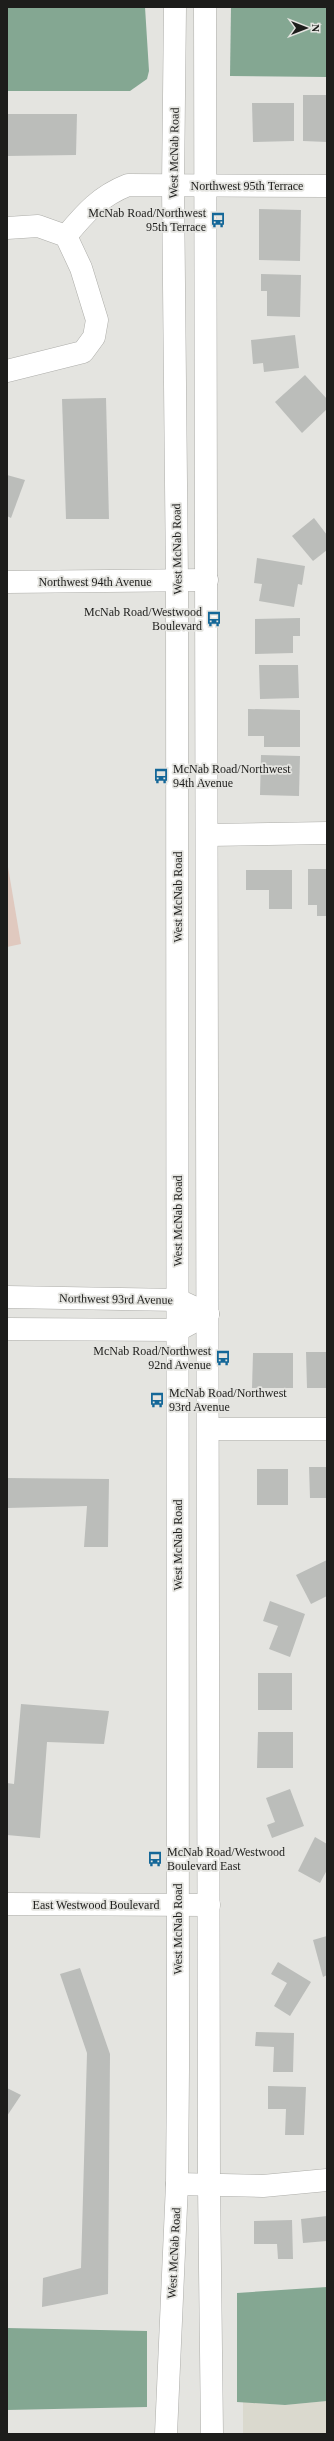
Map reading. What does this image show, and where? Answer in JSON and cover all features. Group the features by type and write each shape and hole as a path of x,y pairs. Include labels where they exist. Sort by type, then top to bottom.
{"main road":[{"name":"West McNab Road","path":"166,2434 177,2184 179,1905 177,581 173,186 175,7"},
{"path":"205,7 208,835 209,2185 212,2434"},
{"name":"Northwest 95th Terrace","path":"66,236 90,207 110,192 128,185 327,186"},
{"path":"7,228 38,226 66,236 80,268 97,320 94,337 83,352 7,371"},
{"name":"Northwest 94th Avenue","path":"7,582 207,580"},
{"path":"208,835 327,833"},
{"name":"Northwest 93rd Avenue","path":"7,1297 178,1300 208,1314"},
{"path":"7,1329 178,1330 208,1314"},
{"path":"209,1429 327,1429"},
{"name":"East Westwood Boulevard","path":"7,1904 209,1905"},
{"path":"177,2184 263,2186 327,2180"}],"shaded area":[{"path":"7,7 145,7 149,71 147,79 130,91 7,91"},
{"path":"231,7 327,7 327,77 230,76"},
{"path":"7,861 21,944 7,947"},
{"path":"327,2287 327,2401 285,2405 237,2402 237,2293"},
{"path":"7,2328 147,2331 147,2407 7,2410"},
{"path":"327,2401 327,2434 243,2434 243,2402 285,2405"}],"building":[{"path":"303,95 327,95 327,142 303,141"},
{"path":"252,103 294,103 294,141 253,142"},
{"path":"7,114 77,114 76,155 7,156"},
{"path":"259,209 301,210 300,261 259,260"},
{"path":"261,274 301,275 300,317 267,316 267,291 261,291"},
{"path":"295,335 299,368 264,372 263,363 253,364 251,340"},
{"path":"305,375 327,399 327,409 302,433 275,402"},
{"path":"106,398 109,519 66,519 62,399"},
{"path":"7,475 25,480 11,518 7,516"},
{"path":"314,518 327,535 327,550 313,561 292,536"},
{"path":"257,558 305,566 302,585 298,584 294,607 259,601 262,584 254,583"},
{"path":"300,618 300,636 293,636 293,653 255,654 255,619"},
{"path":"259,665 298,665 299,698 260,699"},
{"path":"248,709 300,710 300,747 264,747 264,736 248,736"},
{"path":"261,755 300,756 299,796 260,795"},
{"path":"308,869 327,869 327,916 317,916 317,905 308,905"},
{"path":"246,870 292,870 292,909 269,909 269,890 246,890"},
{"path":"306,1352 327,1352 327,1388 307,1388"},
{"path":"253,1353 293,1353 293,1388 252,1388"},
{"path":"309,1467 327,1467 327,1498 310,1498"},
{"path":"257,1469 288,1469 288,1505 257,1505"},
{"path":"7,1478 109,1479 108,1547 84,1547 87,1506 7,1508"},
{"path":"327,1560 327,1596 311,1604 296,1575"},
{"path":"270,1601 305,1614 290,1657 269,1649 278,1626 263,1621"},
{"path":"258,1673 292,1673 292,1710 258,1710"},
{"path":"21,1704 109,1711 104,1744 47,1742 40,1838 7,1835 7,1783 14,1784"},
{"path":"258,1732 293,1732 293,1768 257,1768"},
{"path":"290,1789 304,1826 272,1838 267,1825 275,1822 266,1798"},
{"path":"315,1837 327,1844 327,1870 320,1883 298,1871"},
{"path":"327,1936 327,1975 323,1977 313,1940"},
{"path":"278,1962 311,1982 290,2016 274,2006 287,1983 271,1974"},
{"path":"80,1968 110,2054 108,2294 42,2307 43,2278 81,2268 87,2053 60,1974"},
{"path":"256,2032 294,2033 293,2072 273,2072 274,2047 255,2046"},
{"path":"268,2086 306,2087 304,2135 285,2135 286,2109 268,2109"},
{"path":"7,2088 21,2095 7,2116"},
{"path":"327,2216 327,2241 303,2243 301,2219"},
{"path":"292,2220 293,2259 278,2259 277,2244 254,2244 254,2221"}],"place":[{"name":"McNab Road/Northwest 95th Terrace","path":"218,220"},
{"name":"McNab Road/Westwood Boulevard","path":"214,619"},
{"name":"McNab Road/Northwest 94th Avenue","path":"161,776"},
{"name":"McNab Road/Northwest 92nd Avenue","path":"223,1358"},
{"name":"McNab Road/Northwest 93rd Avenue","path":"157,1400"},
{"name":"McNab Road/Westwood Boulevard East","path":"155,1859"}]}
